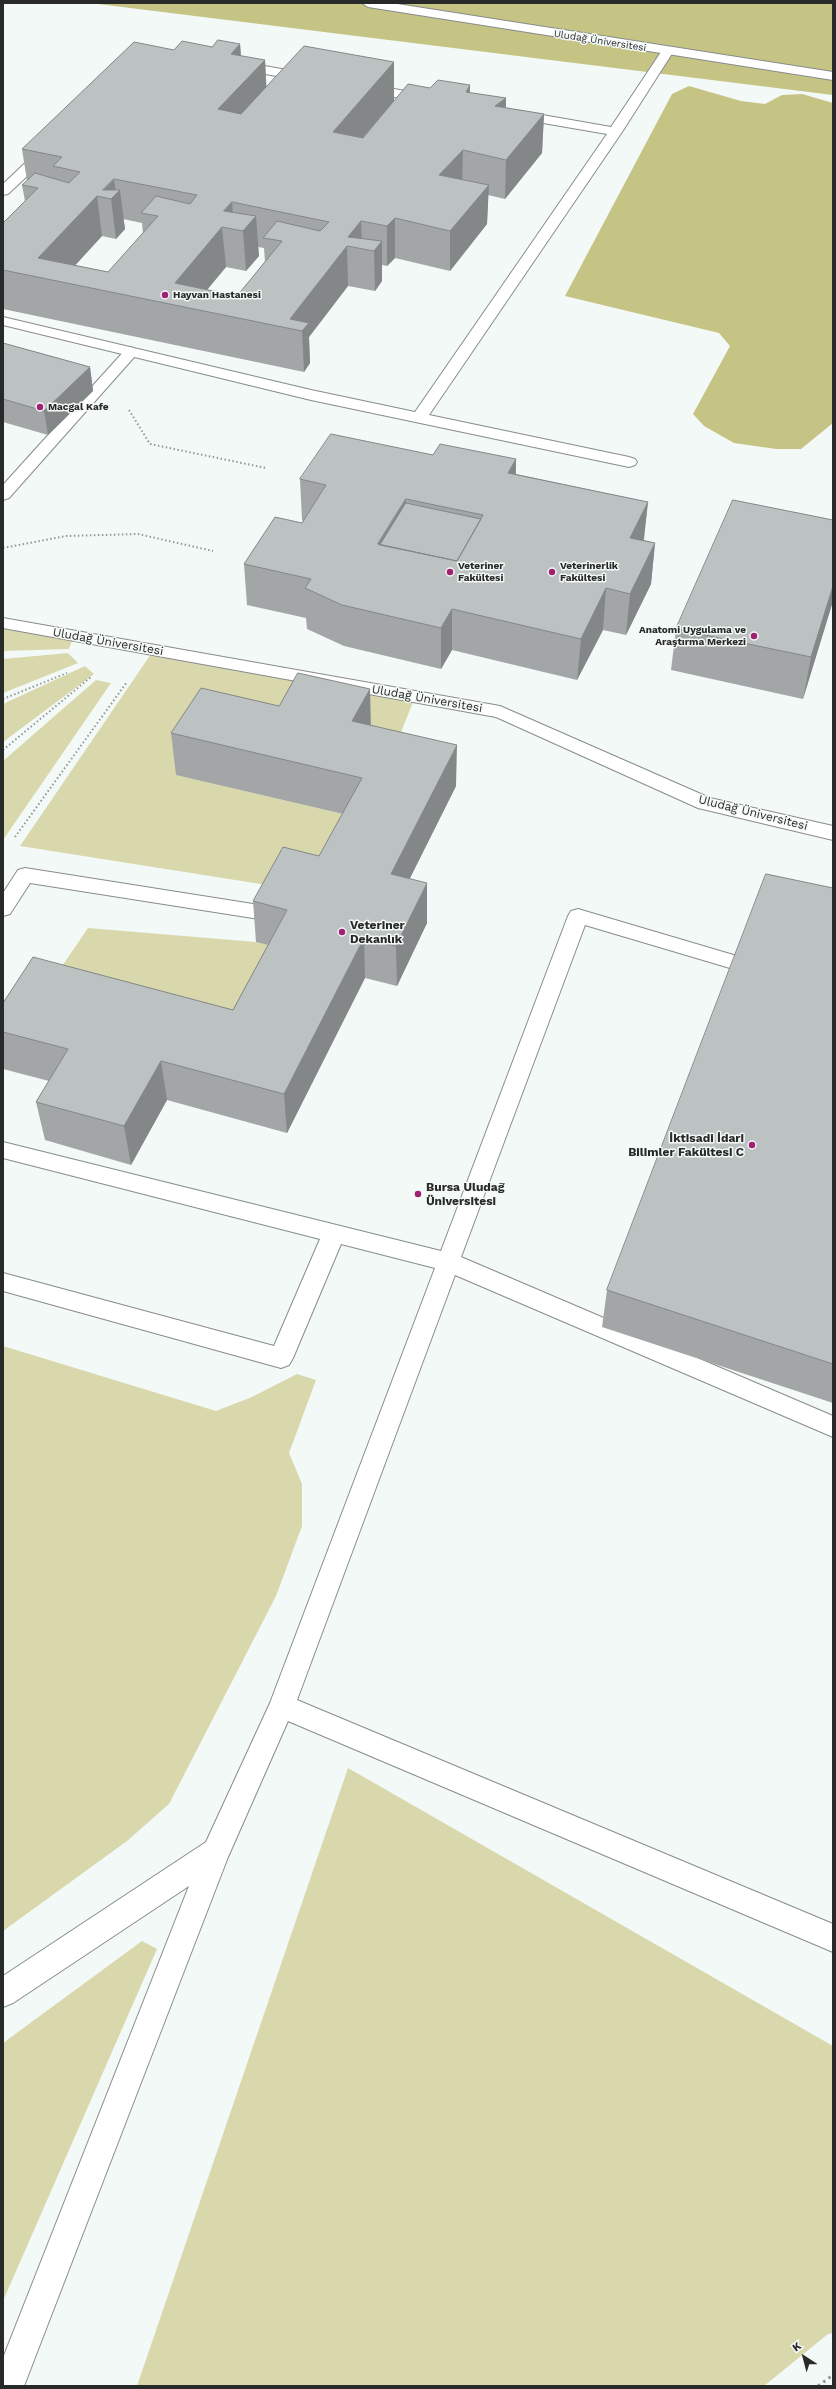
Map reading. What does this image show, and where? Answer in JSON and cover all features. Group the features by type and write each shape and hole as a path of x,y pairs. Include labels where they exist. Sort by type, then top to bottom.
{"street":[{"name":"Uludağ Üniversitesi","path":"368,3 667,52 833,76"},
{"path":"419,418 667,52"},
{"path":"223,62 325,80"},
{"path":"349,85 442,101"},
{"path":"505,112 614,132"},
{"path":"3,191 55,142"},
{"path":"3,321 311,395 629,462"},
{"path":"3,495 131,352"},
{"name":"Uludağ Üniversitesi","path":"3,623 500,712 705,803 833,833"},
{"path":"3,909 25,875 272,914"},
{"path":"8,2386 216,1852 282,1706 578,916 740,964"},
{"path":"3,1150 449,1262 833,1428"},
{"path":"3,1282 281,1358 334,1233"},
{"path":"282,1706 833,1938"},
{"path":"3,1993 216,1852"}],"path":[{"path":"108,376 150,444 266,468"},
{"path":"3,548 66,536 138,534 213,551"},
{"path":"12,841 150,650"},
{"path":"3,699 72,672"},
{"path":"3,750 94,674"},
{"path":"818,2386 833,2375"}],"green space":[{"path":"3,626 73,638 69,649 3,651"},
{"path":"68,653 78,663 3,693 3,659"},
{"path":"151,654 413,702 386,770 177,775 364,819 286,888 20,846"},
{"path":"85,666 94,674 3,742 3,704"},
{"path":"96,680 111,683 3,840 3,761"},
{"path":"88,928 256,942 290,950 237,1049 41,997"},
{"path":"3,1346 216,1411 252,1397 297,1374 316,1380 289,1453 302,1484 302,1526 276,1596 169,1804 127,1841 3,1931"},
{"path":"348,1768 833,2046 833,2333 828,2334 764,2386 137,2386"},
{"path":"142,1941 157,1949 3,2301 3,2043"}],"shaded area":[{"path":"93,3 833,3 833,95 98,4"},
{"path":"689,86 741,101 765,104 782,95 802,94 833,103 833,423 801,449 776,449 734,443 704,426 693,414 730,346 719,333 565,296 672,94"}],"building":[{"path":"218,40 240,44 231,54 265,60 218,109 241,114 304,46 394,62 333,132 363,138 408,84 430,88 438,80 470,85 466,92 506,98 495,106 544,114 506,160 463,150 439,175 489,185 450,231 395,218 387,226 361,221 348,237 382,241 374,251 347,246 290,319 309,323 302,331 3,270 3,223 38,188 22,185 35,173 69,183 80,172 53,166 62,157 22,149 134,42 174,50 182,41 212,47","holes":["114,179 197,195 190,204 156,196 141,213 158,216 108,272 38,258 97,196 111,199 120,190 103,190","232,202 329,222 320,231 277,221 263,238 282,241 237,296 175,283 222,227 243,231 256,216 224,211"]},
{"path":"3,343 90,367 44,411 3,399"},
{"name":"Veteriner Fakültesi","path":"331,434 433,455 440,444 516,459 508,473 648,502 630,538 655,543 630,594 606,588 581,639 452,609 441,628 342,605 305,588 311,579 244,564 275,517 302,523 326,485 300,479","holes":["406,499 483,515 457,561 378,544"]},
{"name":"Anatomi Uygulama ve Araştırma Merkezi","path":"733,500 833,520 833,586 811,657 676,629"},
{"path":"406,503 481,519 457,561 380,545"},
{"name":"Veteriner Dekanlık","path":"298,673 370,689 352,721 457,745 391,874 427,883 396,946 364,938 284,1094 161,1061 124,1126 36,1102 68,1049 3,1032 3,1003 33,957 233,1010 287,910 253,901 283,847 319,856 362,778 171,733 201,688 279,706"},
{"name":"İktisadi İdari Bilimler Fakültesi C","path":"766,874 833,888 833,1364 607,1290"}],"place":[{"name":"Hayvan Hastanesi","path":"165,295"},
{"name":"Macgal Kafe","path":"40,407"},
{"name":"Veteriner Fakültesi","path":"450,572"},
{"name":"Veterinerlik Fakültesi","path":"552,572"},
{"name":"Anatomi Uygulama ve Araştırma Merkezi","path":"754,636"},
{"name":"Veteriner Dekanlık","path":"342,932"},
{"name":"İktisadi İdari Bilimler Fakültesi C","path":"752,1145"},
{"name":"Bursa Uludağ Üniversitesi","path":"418,1194"}]}
